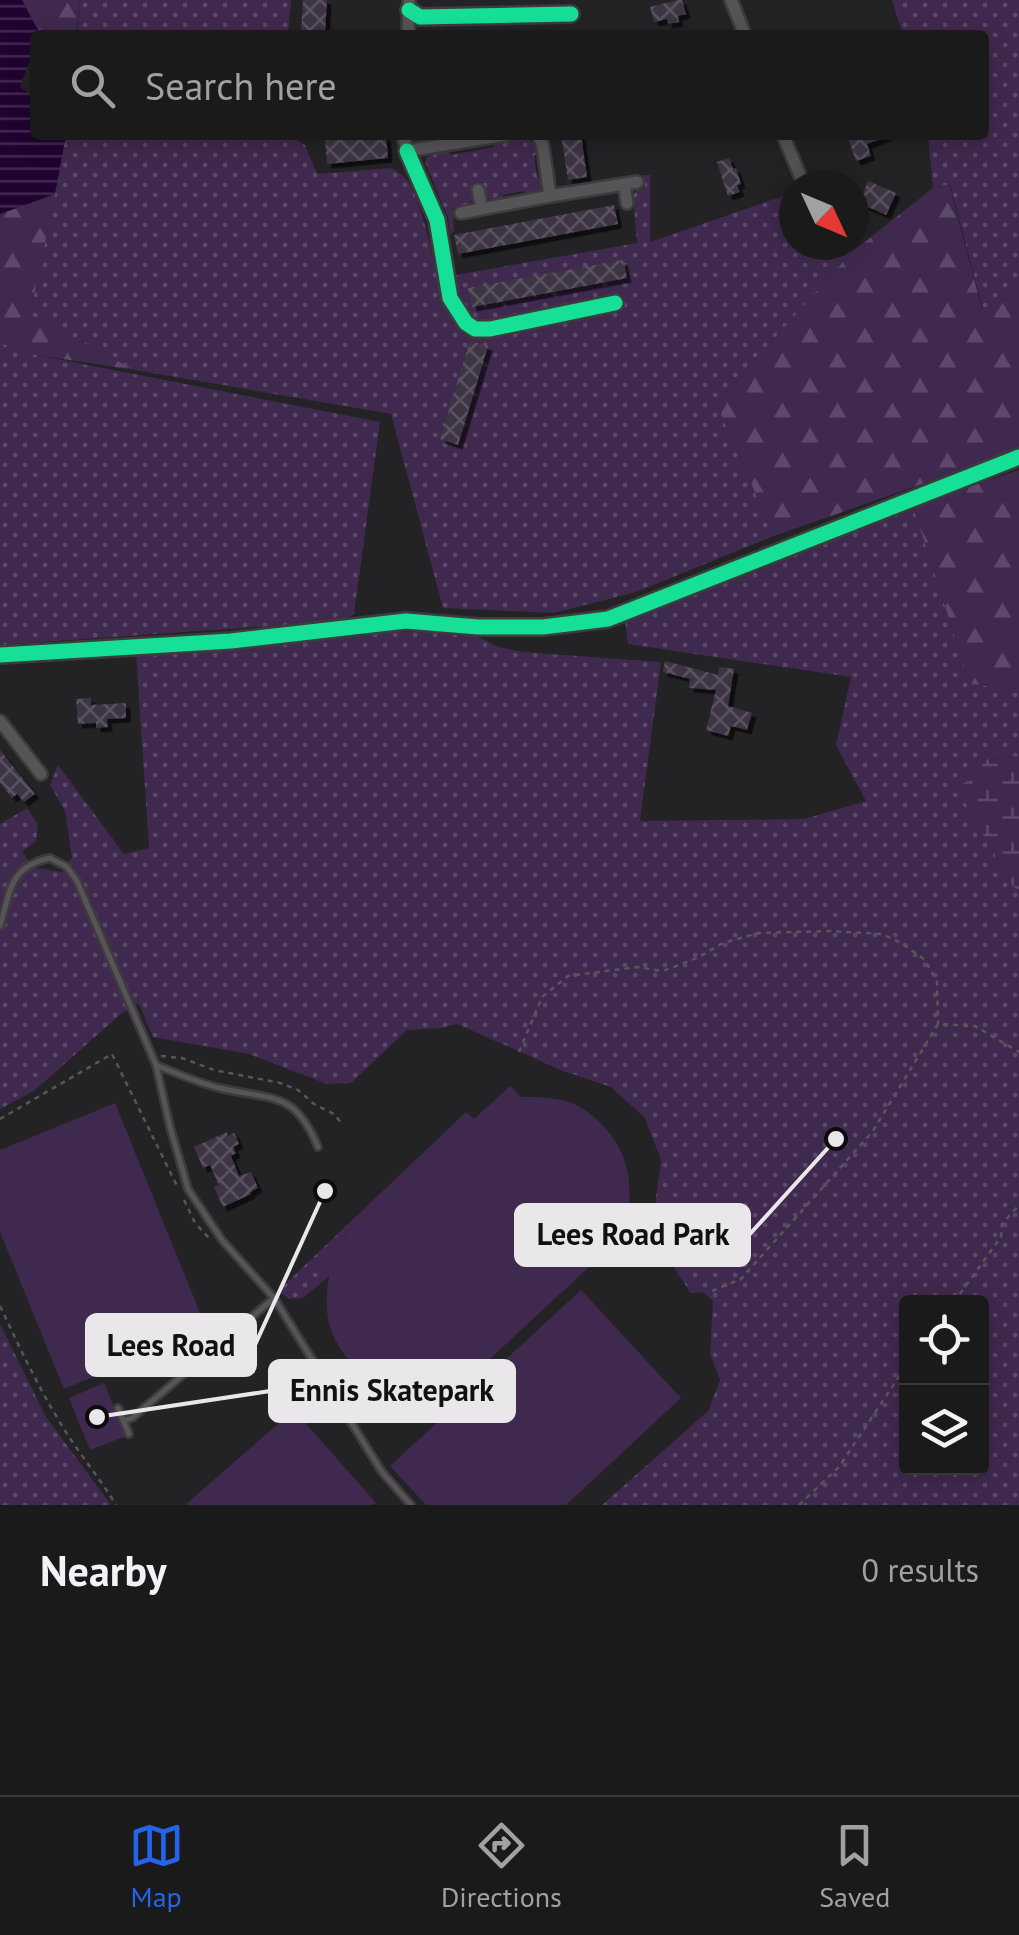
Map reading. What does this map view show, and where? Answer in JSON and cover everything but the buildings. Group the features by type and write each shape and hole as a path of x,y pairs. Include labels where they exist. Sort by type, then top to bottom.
{"street":[{"path":"731,0 742,30"},
{"path":"409,5 420,17 541,7 571,14"},
{"path":"408,30 409,5"},
{"path":"442,140 405,143 437,220 450,298 466,323 475,329 490,330 616,302"},
{"path":"541,140 550,196"},
{"path":"784,140 797,170"},
{"path":"460,213 631,183 627,203"},
{"path":"478,190 482,209"},
{"path":"0,655 231,641 406,622 478,628 543,627 608,618 1019,457"},
{"path":"0,721 42,774"}],"lane":[{"path":"0,926 16,875 33,862 50,858 67,867 77,881 154,1062 188,1189 222,1240 274,1298 382,1472 411,1505"},
{"path":"154,1062 196,1082 288,1104 307,1120 318,1147"},
{"path":"123,1420 132,1418 274,1298"},
{"path":"118,1408 128,1434"}],"path":[{"path":"519,1052 542,998 568,976 636,967 664,971 723,943 758,933 882,934 925,960 937,982 938,1024 873,1131 741,1278 712,1290"},
{"path":"938,1024 974,1026 1019,1052"},
{"path":"0,1119 112,1054 195,1224 208,1236"},
{"path":"154,1062 162,1056 182,1058 214,1070 280,1083 298,1090 334,1114 342,1124"},
{"path":"959,1295 1001,1237 1002,1224 1019,1205"},
{"path":"0,1306 60,1424 116,1505"},
{"path":"798,1505 839,1467 899,1377"}],"green space":[{"path":"22,0 80,0 77,30 37,30"},
{"path":"80,0 291,0 288,30 77,30"},
{"path":"892,0 1019,0 1019,291 983,310 950,184 933,188 928,140 989,140 989,30 901,30"},
{"path":"65,140 296,140 305,145 317,174 392,168 405,178 416,197 439,278 637,243 633,195 638,188 645,187 643,175 650,175 650,242 779,197 779,260 845,260 716,403 774,536 636,592 554,613 443,608 391,414 135,370 30,315"},
{"path":"530,140 537,145 539,152 534,156 537,176 542,179 540,191 492,200 486,197 482,182 473,183 473,200 453,208 454,232 450,234 448,218 425,162 427,157 447,150 451,155 494,147 497,141"},
{"path":"949,184 982,309 1019,291 1019,450 774,536 716,403 845,260 869,260 869,239 933,188"},
{"path":"55,194 30,315 135,370 36,355 0,343 0,214"},
{"path":"0,343 36,355 380,422 354,614 343,621 0,645"},
{"path":"1019,470 1019,689 970,684 913,506"},
{"path":"913,506 970,684 1019,689 1019,1505 602,1505 708,1411 720,1380 710,1354 713,1301 703,1292 691,1293 659,1237 656,1197 661,1160 645,1118 611,1087 563,1071 457,1024 407,1030 351,1083 327,1084 249,1054 153,1037 139,1004 122,1013 34,1091 0,1109 0,824 27,808 38,824 36,842 22,851 32,867 62,872 72,857 65,811 50,785 58,765 124,854 149,848 136,653 391,631 472,634 499,647 523,652 661,662 640,821 804,819 866,801 836,745 851,677 628,644 625,620"},
{"path":"994,753 1019,757 1019,891 1011,884 958,790"},
{"path":"510,1086 521,1097 569,1102 607,1130 621,1151 628,1174 629,1230 439,1406 425,1392 375,1381 368,1389 351,1374 356,1368 334,1336 327,1303 329,1276 317,1264 344,1239 347,1225 466,1112 474,1119"},
{"path":"115,1103 207,1330 64,1389 0,1232 0,1150"},
{"path":"347,1225 344,1239 318,1264 329,1276 303,1298 289,1299 278,1291"},
{"path":"581,1290 681,1398 566,1505 426,1505 390,1466"},
{"path":"0,1324 46,1417 111,1505 0,1505"},
{"path":"104,1383 126,1436 90,1450 69,1398"},
{"path":"294,1410 376,1503 185,1505"}],"shaded area":[{"path":"0,0 22,0 38,30 30,30 30,60 20,87 30,94 30,140 65,140 55,194 0,214"}],"traffic: fast":[{"path":"409,10 420,17 571,14"},
{"path":"407,151 437,220 450,298 466,323 475,329 490,329 615,303"},
{"path":"0,655 231,641 406,621 543,627 608,619 1019,457"}],"place":[{"name":"Lees Road Park","path":"836,1139"},
{"name":"Lees Road","path":"325,1191"},
{"name":"Ennis Skatepark","path":"97,1417"}]}
